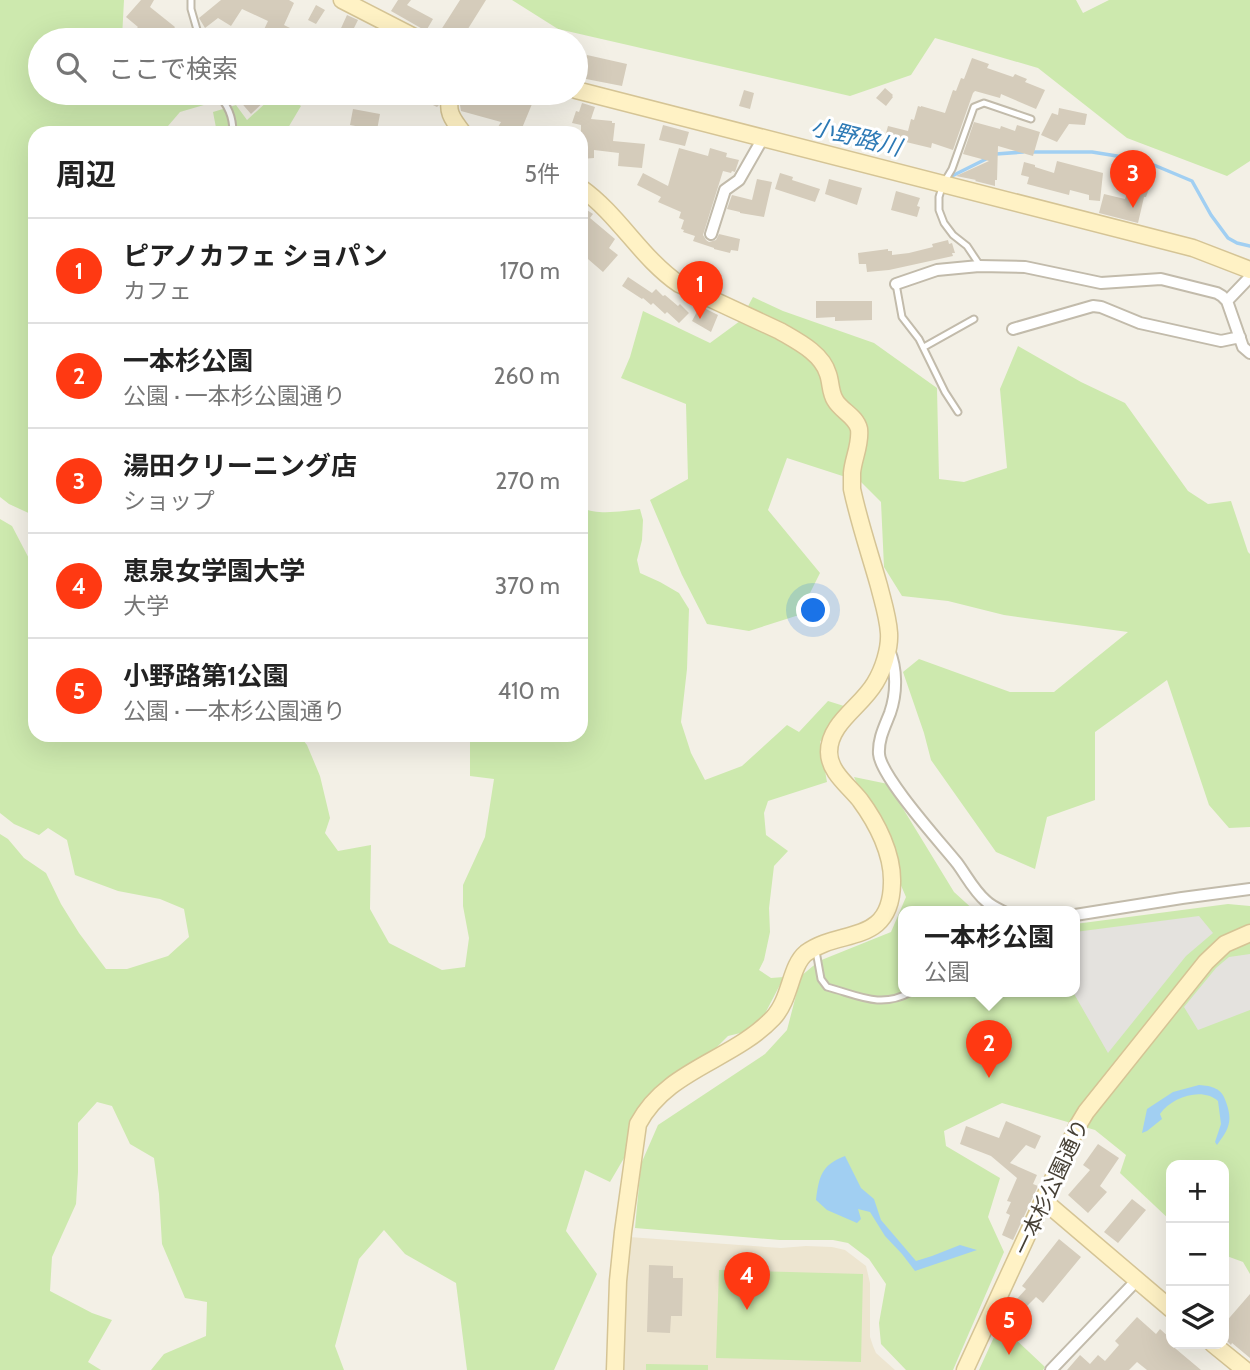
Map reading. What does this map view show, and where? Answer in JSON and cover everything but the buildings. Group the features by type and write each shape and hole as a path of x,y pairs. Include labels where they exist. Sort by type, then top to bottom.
{"main road":[{"path":"342,0 397,28"},
{"path":"588,92 1193,248 1250,270"},
{"path":"448,105 448,110 458,126"},
{"path":"588,195 622,227 648,258 679,284 780,331 821,359 835,400 856,422 859,430 852,489 889,633 884,661 874,684 836,728 829,752 833,767 864,806 884,844 892,871 891,894 883,916 873,927 816,947 800,959 785,1002 772,1019 749,1038 668,1086 645,1112 638,1124 623,1232 618,1281 615,1370"},
{"name":"一本杉公園通り","path":"965,1370 1077,1126 1086,1112 1187,992 1206,962 1225,944 1250,933"},
{"path":"1043,1200 1166,1305"},
{"path":"1219,1349 1245,1370"}],"street":[{"path":"711,234 725,190 738,180 763,138"},
{"path":"896,284 937,270 979,266 1025,267 1101,283 1167,280 1222,296 1227,302 1243,347 1250,353"},
{"path":"1227,302 1250,277"},
{"path":"1013,329 1093,306 1140,323 1221,341 1240,337"},
{"path":"887,647 893,659 895,686 894,701 880,741 879,756 882,765 908,803 981,896 994,906"},
{"path":"1080,914 1250,889"},
{"path":"1053,1369 1137,1280"}],"lane":[{"path":"191,0 197,28"},
{"path":"979,266 967,246 953,235 944,223 939,210 943,184 974,107 984,103 1031,119"},
{"path":"227,105 231,113 232,126"},
{"path":"896,284 902,317 924,347 958,412"},
{"path":"924,347 974,319"},
{"path":"816,947 821,979 827,987 877,1001 898,997"}],"shaded area":[{"path":"1199,916 1213,933 1186,956 1108,1053 1076,997 1080,997 1080,931"},
{"path":"1250,954 1250,1010 1198,1030 1184,1007 1216,968 1229,957"},
{"path":"629,1237 781,1248 832,1247 845,1250 866,1266 870,1283 870,1337 876,1353 895,1370 621,1370"}],"green space":[{"path":"0,0 124,0 123,28 28,28 28,105 204,105 180,112 168,126 28,126 28,513 0,497"},
{"path":"512,0 1076,0 1083,13 1109,0 1250,0 1250,161 1227,176 1127,138 1038,68 935,38 911,75 850,96 588,36 588,28 556,28"},
{"path":"236,105 247,120 264,105 301,106 289,126 216,126 213,112"},
{"path":"753,297 783,311 874,343 937,388 939,479 964,482 1007,468 1000,389 1018,346 1081,382 1125,403 1188,491 1208,504 1231,501 1250,554 1250,827 1229,828 1209,805 1167,680 1095,732 1095,800 1047,817 1035,869 996,852 931,760 903,672 919,659 1010,692 1054,692 1128,632 1004,615 948,601 902,596 884,567 881,502 861,482 787,458 768,510 820,573 799,615 749,631 707,624 682,575 650,500 688,479 686,404 621,378 643,311 710,343 740,321"},
{"path":"640,509 643,520 642,540 637,560 640,573 679,593 689,609 687,669 681,722 691,753 705,780 742,766 787,725 799,732 828,701 844,706 820,742 827,782 768,801 764,813 766,835 788,851 774,866 769,908 770,932 759,970 771,978 784,977 757,1029 728,1036 704,1060 668,1083 610,1182 585,1170 566,1231 597,1274 554,1370 467,1370 456,1283 405,1254 384,1230 359,1259 335,1346 344,1370 151,1370 164,1354 206,1336 207,1302 185,1298 162,1244 154,1158 130,1144 112,1106 97,1102 78,1123 76,1204 52,1257 50,1291 92,1313 112,1320 88,1362 101,1370 0,1370 0,834 8,839 24,858 46,873 79,933 106,969 127,969 168,956 189,937 184,909 160,899 118,891 75,875 67,840 48,828 39,835 14,824 0,813 0,519 12,526 28,557 28,742 305,742 320,776 330,818 325,833 338,851 371,845 370,909 389,943 442,970 465,967 469,938 463,906 463,885 485,837 494,779 470,776 470,742 588,742 588,510 618,512"},
{"path":"854,777 888,784 954,892 969,906 902,906 906,897"},
{"path":"1228,904 1250,906 1250,1274 1243,1262 1229,1257 1229,1160 1166,1160 1166,1216 1120,1173 1126,1155 1095,1130 1002,1103 944,1131 946,1146 1000,1178 988,1217 1004,1252 953,1370 906,1370 881,1344 879,1323 886,1284 869,1259 848,1243 635,1228 641,1164 658,1125 765,1054 787,1030 801,976 819,961 891,932 898,916 898,997 1080,997 1080,923"},
{"path":"719,1270 863,1274 861,1362 716,1358"},
{"path":"994,1337 1006,1343 1013,1337 1045,1367 1043,1370 979,1370"},
{"path":"646,1364 708,1365 708,1370 646,1370"}],"water":[{"path":"1199,1085 1219,1091 1228,1109 1229,1125 1217,1145 1215,1142 1221,1124 1218,1101 1204,1095 1188,1096 1172,1103 1160,1114 1162,1119 1142,1133 1147,1109 1173,1092"},
{"path":"845,1156 861,1188 874,1199 881,1220 916,1261 960,1245 977,1250 915,1271 885,1236 870,1212 858,1209 861,1219 857,1223 827,1210 816,1200 820,1178 831,1163"}],"waterway":[{"name":"小野路川","path":"996,154 1023,152"},
{"name":"小野路川","path":"1031,152 1092,152 1142,160 1192,181 1228,238 1250,246"},
{"name":"小野路川","path":"952,176 986,159"}],"place":[{"name":"湯田クリーニング店","path":"1133,208"},
{"name":"ピアノカフェ ショパン","path":"700,319"},
{"name":"一本杉公園","path":"989,1078"},
{"name":"恵泉女学園大学","path":"747,1310"},
{"name":"小野路第1公園","path":"1009,1355"}]}
